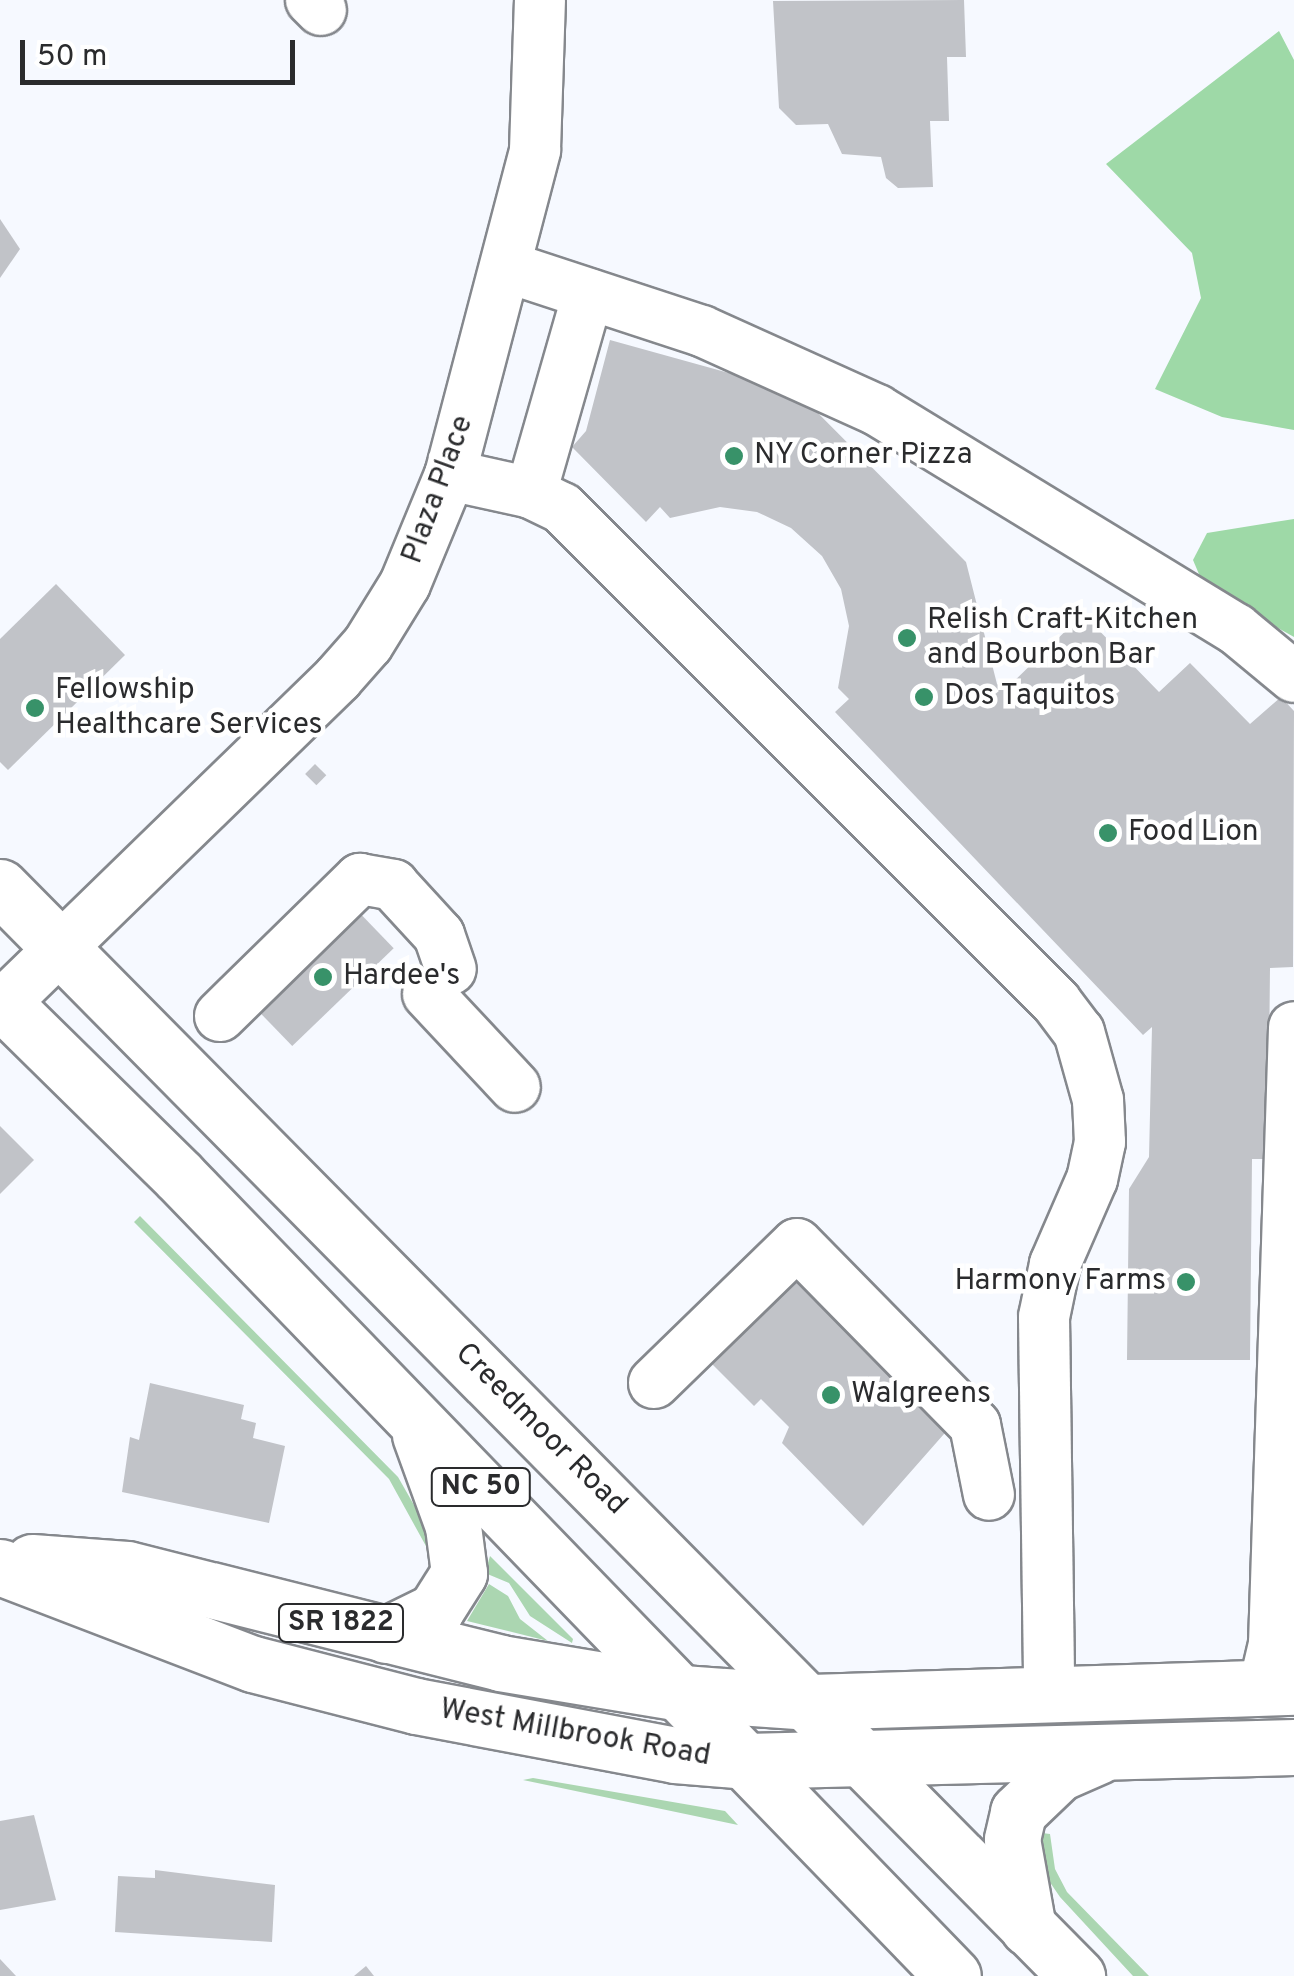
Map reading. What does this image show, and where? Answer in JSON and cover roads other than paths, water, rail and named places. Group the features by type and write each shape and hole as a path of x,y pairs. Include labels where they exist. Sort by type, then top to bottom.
{"main road":[{"name":"Creedmoor Road","path":"0,887 868,1758 1077,1976"},
{"name":"NC 50","path":"2,1002 414,1418 953,1976"},
{"path":"386,1634 435,1611 459,1573 454,1526 414,1418"},
{"name":"West Millbrook Road","path":"0,1564 127,1568 500,1664 682,1693 811,1702 1279,1687"},
{"name":"West Millbrook Road","path":"0,1564 252,1664 416,1706 652,1752 747,1761 1294,1747"},
{"path":"1028,1928 1012,1838 1018,1812 1060,1773 1108,1752"}],"street":[{"name":"Plaza Place","path":"2,1002 368,644 405,584 450,475 508,267 535,150 540,0"},
{"path":"508,267 702,331 876,410 1236,629 1294,676"},
{"path":"531,493 588,294"},
{"path":"450,475 531,493 562,508 1079,1032 1098,1100 1100,1142 1046,1303 1050,1694"},
{"path":"220,1016 244,986 360,879 393,885 440,935 440,982 515,1087"},
{"path":"1279,1687 1274,1644 1294,1027"},
{"path":"654,1383 798,1244 975,1425 989,1495"}],"place":[{"name":"NY Corner Pizza","path":"734,456"},
{"name":"Relish Craft-Kitchen and Bourbon Bar","path":"907,638"},
{"name":"Dos Taquitos","path":"924,697"},
{"name":"Fellowship Healthcare Services","path":"35,708"},
{"name":"Food Lion","path":"1108,833"},
{"name":"Hardee's","path":"323,977"},
{"name":"Harmony Farms","path":"1186,1282"},
{"name":"Walgreens","path":"831,1395"}]}
